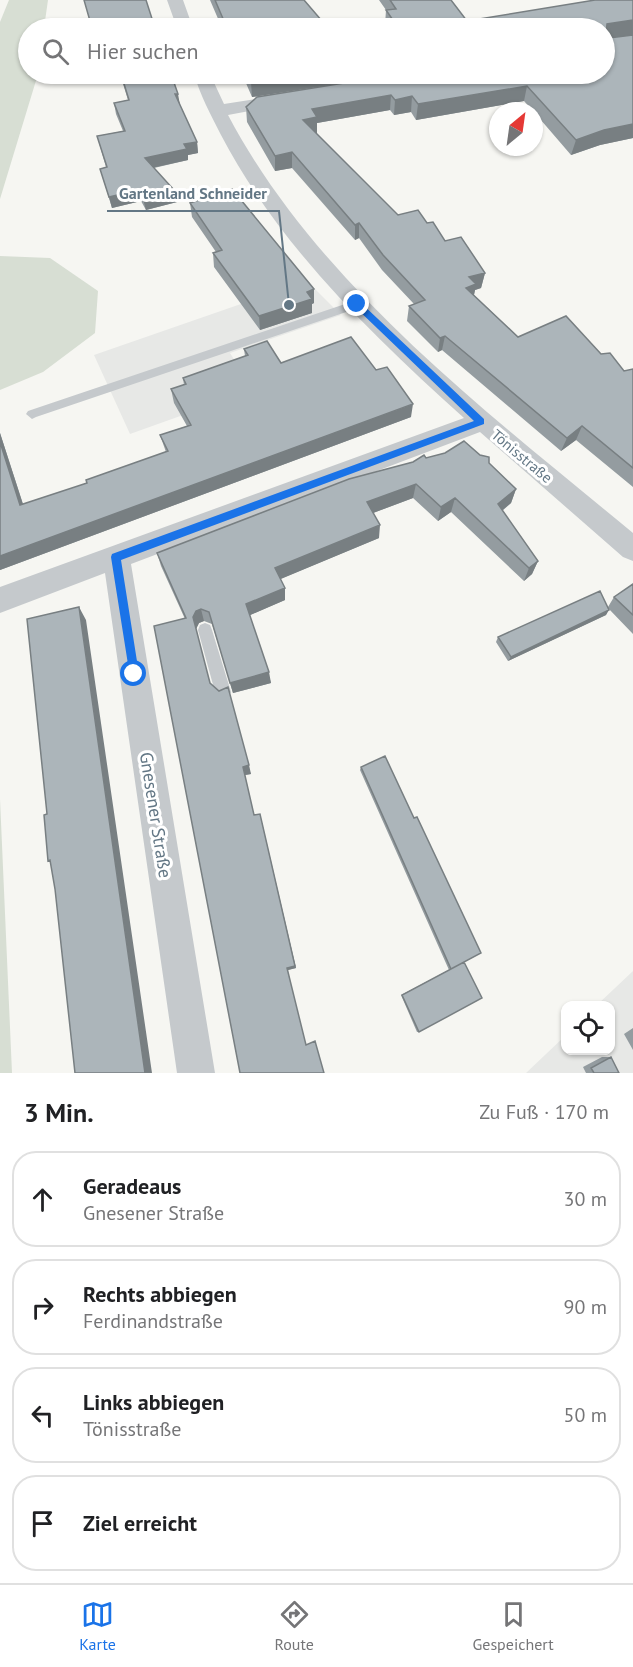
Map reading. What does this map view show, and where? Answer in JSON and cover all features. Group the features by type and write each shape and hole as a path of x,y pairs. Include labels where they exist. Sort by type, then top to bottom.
{"street":[{"path":"175,0 181,18"},
{"name":"Tönisstraße","path":"206,84 217,111 260,187 334,280 481,422 633,549"},
{"path":"217,111 294,98"},
{"path":"0,600 481,422"},
{"name":"Gnesener Straße","path":"116,557 196,1073"}],"lane":[{"path":"32,414 357,304"},
{"path":"205,630 223,692"}],"shaded area":[{"path":"9,0 48,0 45,18 18,18 18,84 35,84 0,199 0,22"},
{"path":"0,256 50,258 98,291 95,333 43,372 0,390"},
{"path":"307,281 341,315 230,353 253,390 130,434 94,355"},
{"path":"0,799 12,1073 0,1073"},
{"path":"633,971 633,1073 526,1073 561,1040 561,1055 615,1055 615,1001 601,1001"}],"building":[{"path":"84,0 146,0 152,18 89,18"},
{"path":"215,0 304,0 319,18 223,18"},
{"path":"390,0 451,0 465,18 392,18 386,10 396,9"},
{"path":"595,0 633,0 633,20 615,23 615,18 485,18"},
{"path":"633,35 633,124 604,130 576,140 527,86 418,104 412,96 395,100 391,95 312,109 317,117 303,120 398,215 418,210 427,223 433,222 445,241 461,237 485,273 469,277 476,284 466,288 518,337 566,316 601,354 610,353 624,371 633,369 633,468 582,426 567,438 445,336 440,338 409,306 425,300 383,255 359,223 355,225 292,152 275,156 246,107 257,97 338,84 615,84 615,37"},
{"path":"124,84 174,84 178,94 175,94 197,142 184,144 187,149 145,158 175,191 143,199 138,190 109,197 100,169 107,167 97,136 125,131 114,103 129,100"},
{"path":"232,189 314,289 307,292 312,299 259,316 213,253 222,250 190,203"},
{"path":"351,337 376,370 387,367 413,404 0,556 0,442 20,505 87,483 86,480 168,451 160,435 191,425 171,389 186,384 183,378 248,355 244,349 267,341 281,363"},
{"path":"464,441 480,455 489,457 489,463 516,489 498,504 538,561 529,568 455,498 441,507 416,484 367,502 380,525 275,568 285,588 246,604 269,672 230,683 209,612 201,609 196,611 193,617 210,683 219,691 228,687 249,765 243,767 254,815 260,814 295,966 287,968 306,1045 315,1041 324,1073 240,1073 154,626 186,618 157,553 349,479 413,462 424,455 426,458 445,453"},
{"path":"633,584 633,615 614,597"},
{"path":"600,591 609,610 511,657 498,637"},
{"path":"79,607 145,1073 75,1073 55,889 50,860 48,861 44,815 47,814 27,619"},
{"path":"385,756 414,818 417,817 481,953 451,969 361,767"},
{"path":"464,962 482,998 419,1032 402,995"},
{"path":"611,1057 619,1073 594,1073 591,1068"}],"place":[{"name":"Gartenland Schneider","path":"289,305"}],"route":[{"path":"134,674 116,557 481,422 357,304"}]}
